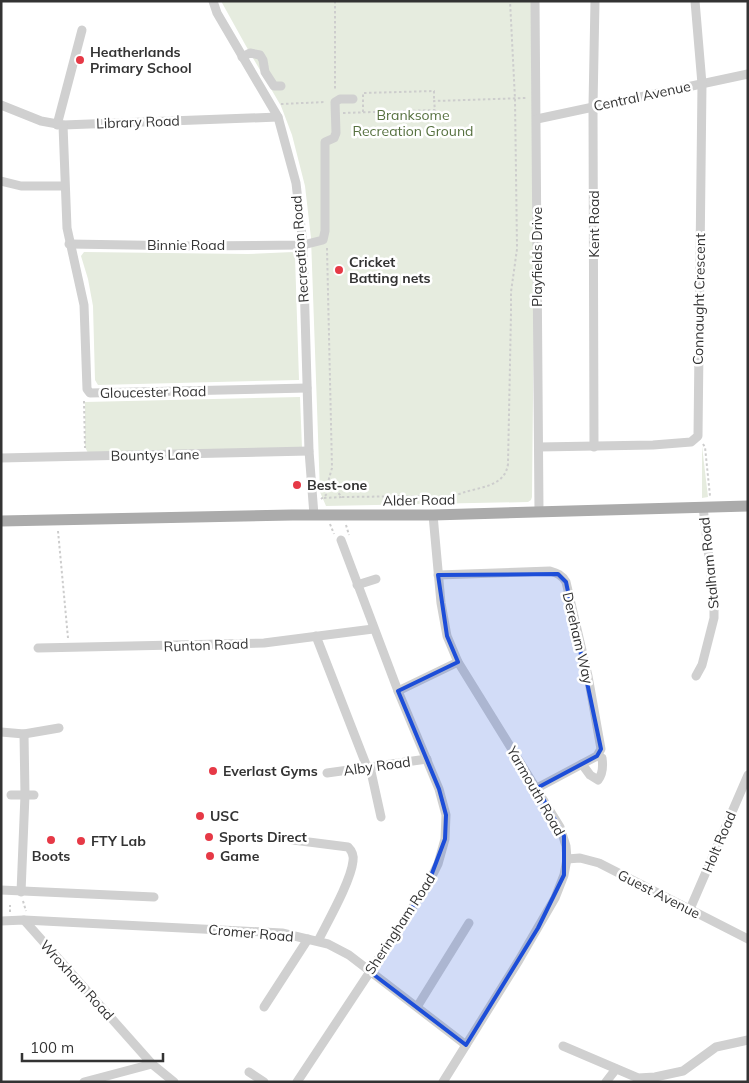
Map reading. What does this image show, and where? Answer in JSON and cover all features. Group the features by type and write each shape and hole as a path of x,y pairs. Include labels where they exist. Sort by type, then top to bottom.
{"main road":[{"name":"Alder Road","path":"1,521 314,515 433,515 748,506"}],"street":[{"name":"Recreation Road","path":"212,1 217,13 278,117 296,183 303,245 309,451 314,515"},
{"name":"Playfields Drive","path":"535,1 539,512"},
{"name":"Kent Road","path":"594,447 593,106 595,1"},
{"name":"Connaught Crescent","path":"694,1 702,84 698,436"},
{"name":"Gloucester Road","path":"82,30 60,125 66,228 84,305 87,389 90,393 307,388"},
{"path":"242,56 250,53 260,55 265,72 274,86 281,86"},
{"name":"Central Avenue","path":"536,119 748,74"},
{"path":"323,240 325,231 325,142 334,138 336,133 335,102 340,99 353,99"},
{"name":"Library Road","path":"1,105 41,121 60,125 278,117"},
{"path":"1,181 21,186 64,186"},
{"name":"Binnie Road","path":"69,244 303,245 323,240"},
{"path":"539,448 653,445 691,442 698,436"},
{"name":"Bountys Lane","path":"1,458 309,451"},
{"name":"Stalham Road","path":"696,676 702,666 714,618 707,507"},
{"name":"Yarmouth Road","path":"433,515 438,575 447,636 458,662 560,827 566,846 567,859 564,875 555,898 443,1082"},
{"name":"Sheringham Road","path":"297,1082 428,884 438,864 445,839 446,815 439,789 398,691 341,540"},
{"name":"Dereham Way","path":"438,575 550,571 563,577 588,676 601,749 597,756"},
{"path":"357,585 376,579"},
{"name":"Runton Road","path":"38,648 264,643 374,629"},
{"path":"316,636 369,767 381,817"},
{"path":"398,691 458,662"},
{"path":"1,732 24,734 59,728"},
{"path":"21,891 29,795 24,734"},
{"path":"537,788 582,764 597,756 602,758 603,763 598,780 590,775 582,764"},
{"name":"Alby Road","path":"327,773 427,759"},
{"name":"Holt Road","path":"690,909 748,775"},
{"path":"12,795 29,795"},
{"path":"293,840 348,847 352,851 354,859 351,872 318,941"},
{"name":"Guest Avenue","path":"567,859 580,858 599,863 748,939"},
{"path":"1,890 154,897"},
{"name":"Cromer Road","path":"1,921 282,933 318,941 349,955 466,1045"},
{"name":"Wroxham Road","path":"26,921 152,1064 174,1082"},
{"path":"417,1007 470,923"},
{"path":"264,1007 308,939"},
{"path":"563,1046 638,1078 655,1077 684,1071 716,1047 748,1040"},
{"path":"84,1082 152,1064"},
{"path":"606,1082 616,1068"},
{"path":"250,1072 264,1082"}],"path":[{"path":"272,108 277,104 335,102 335,1"},
{"path":"324,498 425,496 440,502 496,482 508,468 511,306 517,249 515,99 510,1"},
{"path":"336,113 435,110 434,91 363,93 364,112"},
{"path":"434,101 536,98"},
{"path":"323,240 327,243 328,256 332,468 328,482 342,497"},
{"path":"85,456 84,402 90,393"},
{"path":"698,436 705,447 707,507"},
{"path":"326,515 336,540 350,537 344,516"},
{"path":"57,521 69,648"},
{"path":"21,891 26,921"}],"highlighted area":[{"path":"558,574 566,582 601,749 597,756 537,788 564,836 564,875 538,928 466,1045 369,971 428,884 445,839 446,815 439,789 398,691 458,662 447,636 438,575"}],"green space":[{"name":"Branksome Recreation Ground","path":"221,1 531,1 534,296 532,497 528,502 326,506 320,492 311,238 305,186 292,135 281,106"},
{"path":"84,252 248,254 293,252 295,256 299,380 98,385 95,380 93,306 81,256"},
{"path":"300,397 302,448 88,453 85,447 85,402"},
{"path":"702,446 708,497 702,498"}],"place":[{"name":"Heatherlands Primary School","path":"80,60"},
{"name":"Cricket Batting nets","path":"339,270"},
{"name":"Best-one","path":"297,485"},
{"name":"Everlast Gyms","path":"213,771"},
{"name":"USC","path":"200,816"},
{"name":"Sports Direct","path":"209,837"},
{"name":"Boots","path":"51,840"},
{"name":"FTY Lab","path":"81,841"},
{"name":"Game","path":"210,856"}]}
